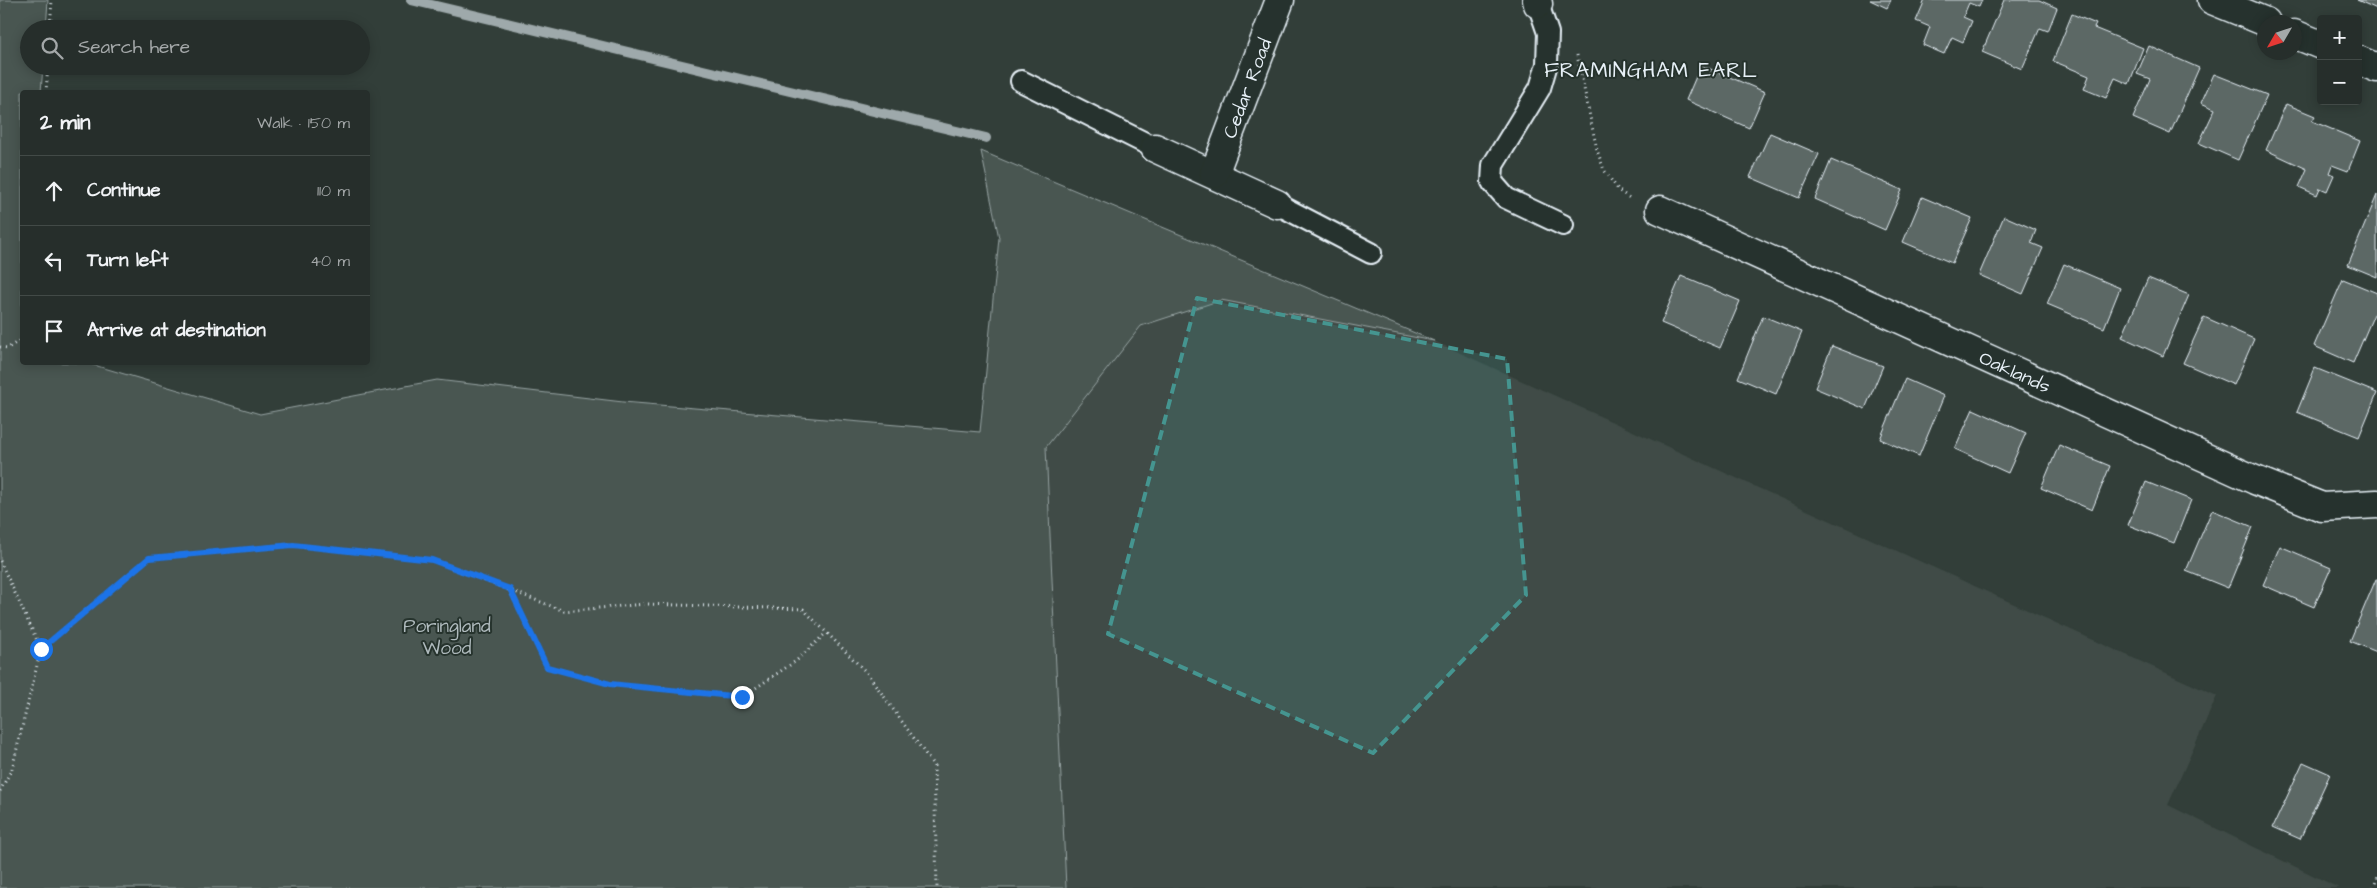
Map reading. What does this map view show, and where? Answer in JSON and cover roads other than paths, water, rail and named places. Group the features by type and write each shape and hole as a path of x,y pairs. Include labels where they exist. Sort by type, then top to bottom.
{"street":[{"name":"Cedar Road","path":"1214,174 1280,0"},
{"path":"2212,0 2257,18"},
{"path":"2302,37 2317,43"},
{"path":"2362,62 2377,68"},
{"path":"1155,148 1277,204"},
{"name":"Oaklands","path":"1660,210 2255,480 2322,507 2377,504"}],"lane":[{"path":"1538,2 1548,33 1547,64 1540,88 1493,166 1492,182 1506,198 1563,225"},
{"path":"1021,81 1155,148"},
{"path":"1277,204 1372,252"}],"waterway":[{"path":"411,0 986,138"}],"district":[{"name":"FRAMINGHAM EARL","path":"1651,70"}],"park label":[{"name":"Poringland Wood","path":"447,636"}]}
